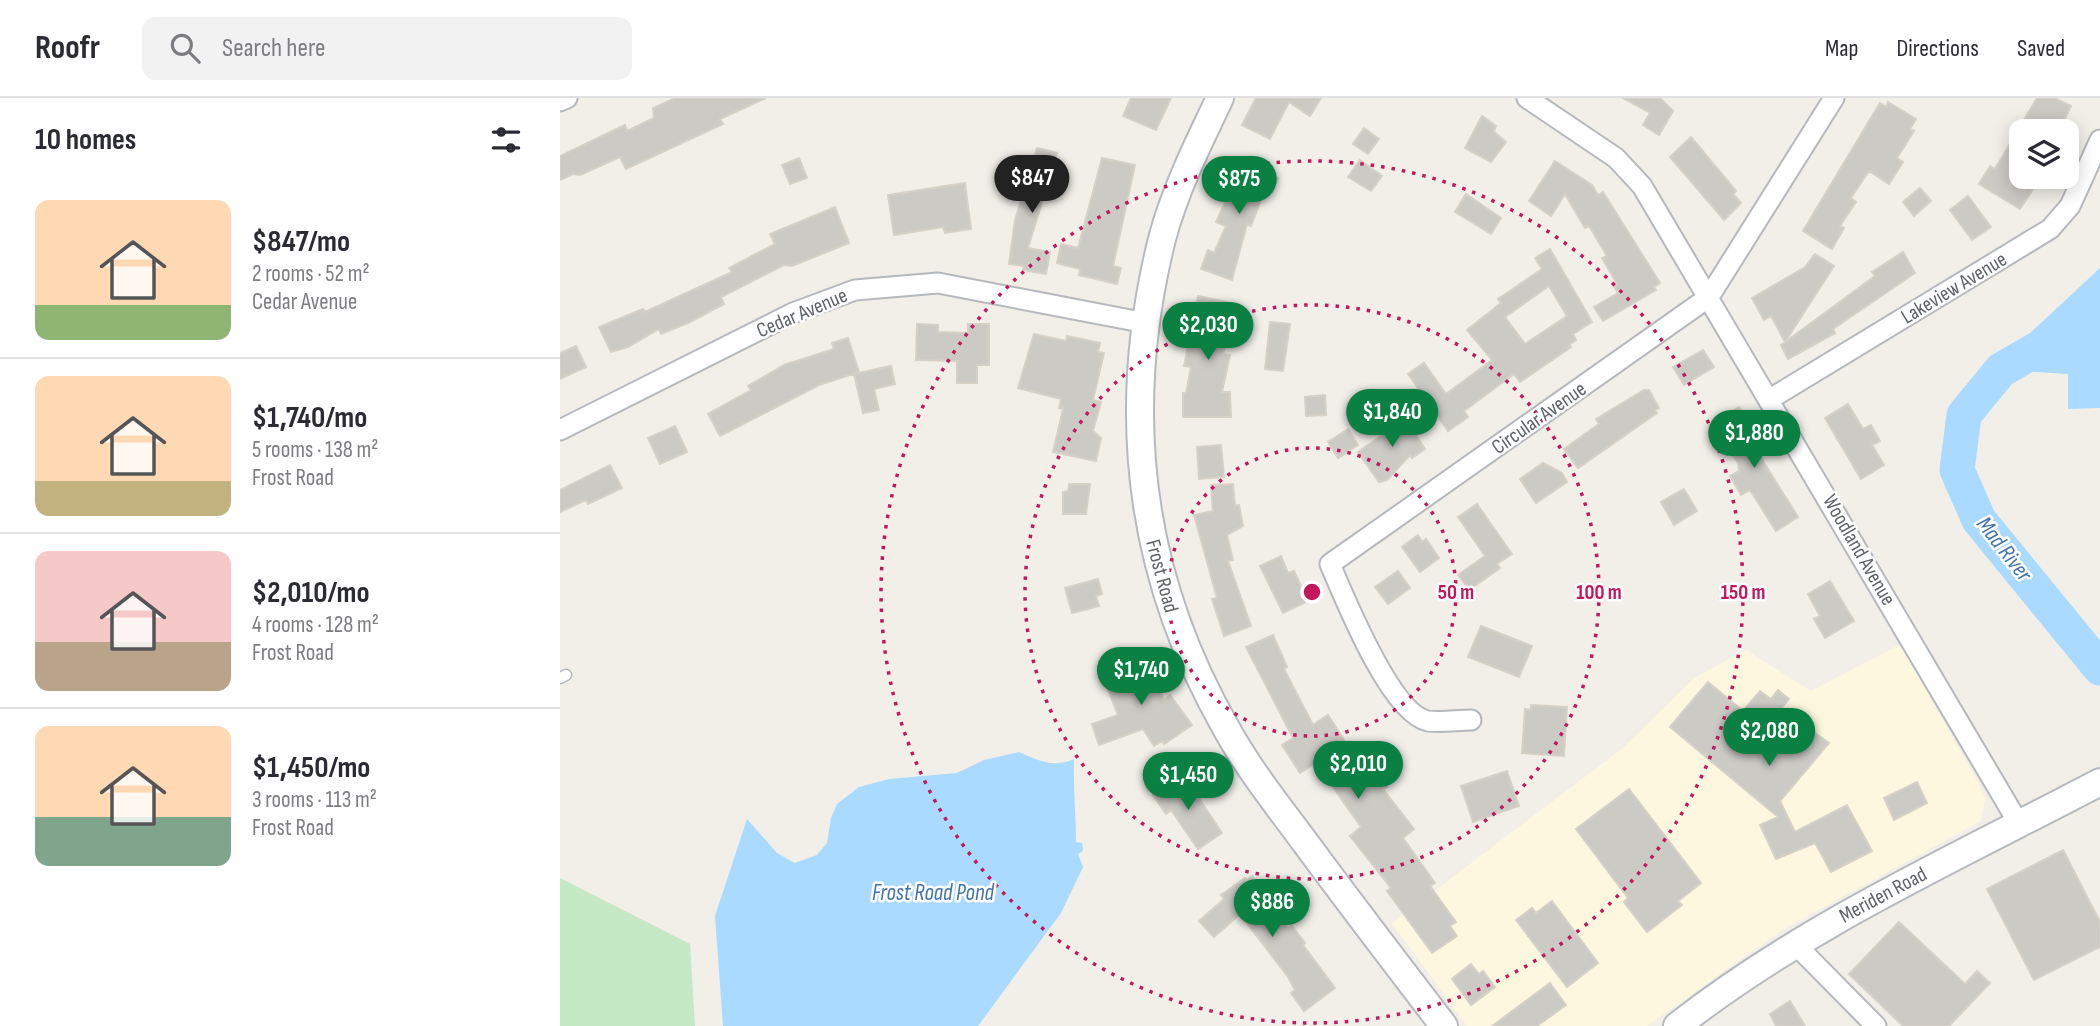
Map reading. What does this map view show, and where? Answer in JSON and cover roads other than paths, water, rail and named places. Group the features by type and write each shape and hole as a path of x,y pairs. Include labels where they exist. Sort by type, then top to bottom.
{"main road":[{"name":"Frost Road","path":"1220,98 1173,206 1163,239 1146,323 1138,413 1142,480 1158,571 1181,640 1227,730 1258,779 1444,1026"},
{"name":"Meriden Road","path":"1677,1026 1748,974 1795,944 2100,782"}],"street":[{"path":"560,101 567,98"},
{"name":"Circular Avenue","path":"1471,720 1426,721 1399,702 1356,624 1330,564 1709,298 1834,98"},
{"name":"Woodland Avenue","path":"1530,99 1616,158 1642,186 2019,824"},
{"name":"Lakeview Avenue","path":"1770,399 2050,229 2070,206 2100,140"},
{"name":"Cedar Avenue","path":"560,430 793,313 855,290 938,284 1146,323"},
{"path":"1795,944 1876,1026"}],"water":[{"path":"2100,268 2100,408 2068,409 2068,374 2001,370 2001,360"},
{"name":"Frost Road Pond","path":"1019,752 1053,763 1074,759 1076,842 1082,843 1083,851 1078,854 1083,867 1061,913 978,1026 723,1026 715,916 747,819 777,853 795,863 817,855 827,843 831,818 837,804 859,787 889,779 957,773 984,760"}],"waterway":[{"name":"Mad River","path":"2100,313 2001,370 1964,415 1957,470 1979,520 2100,668"}]}
